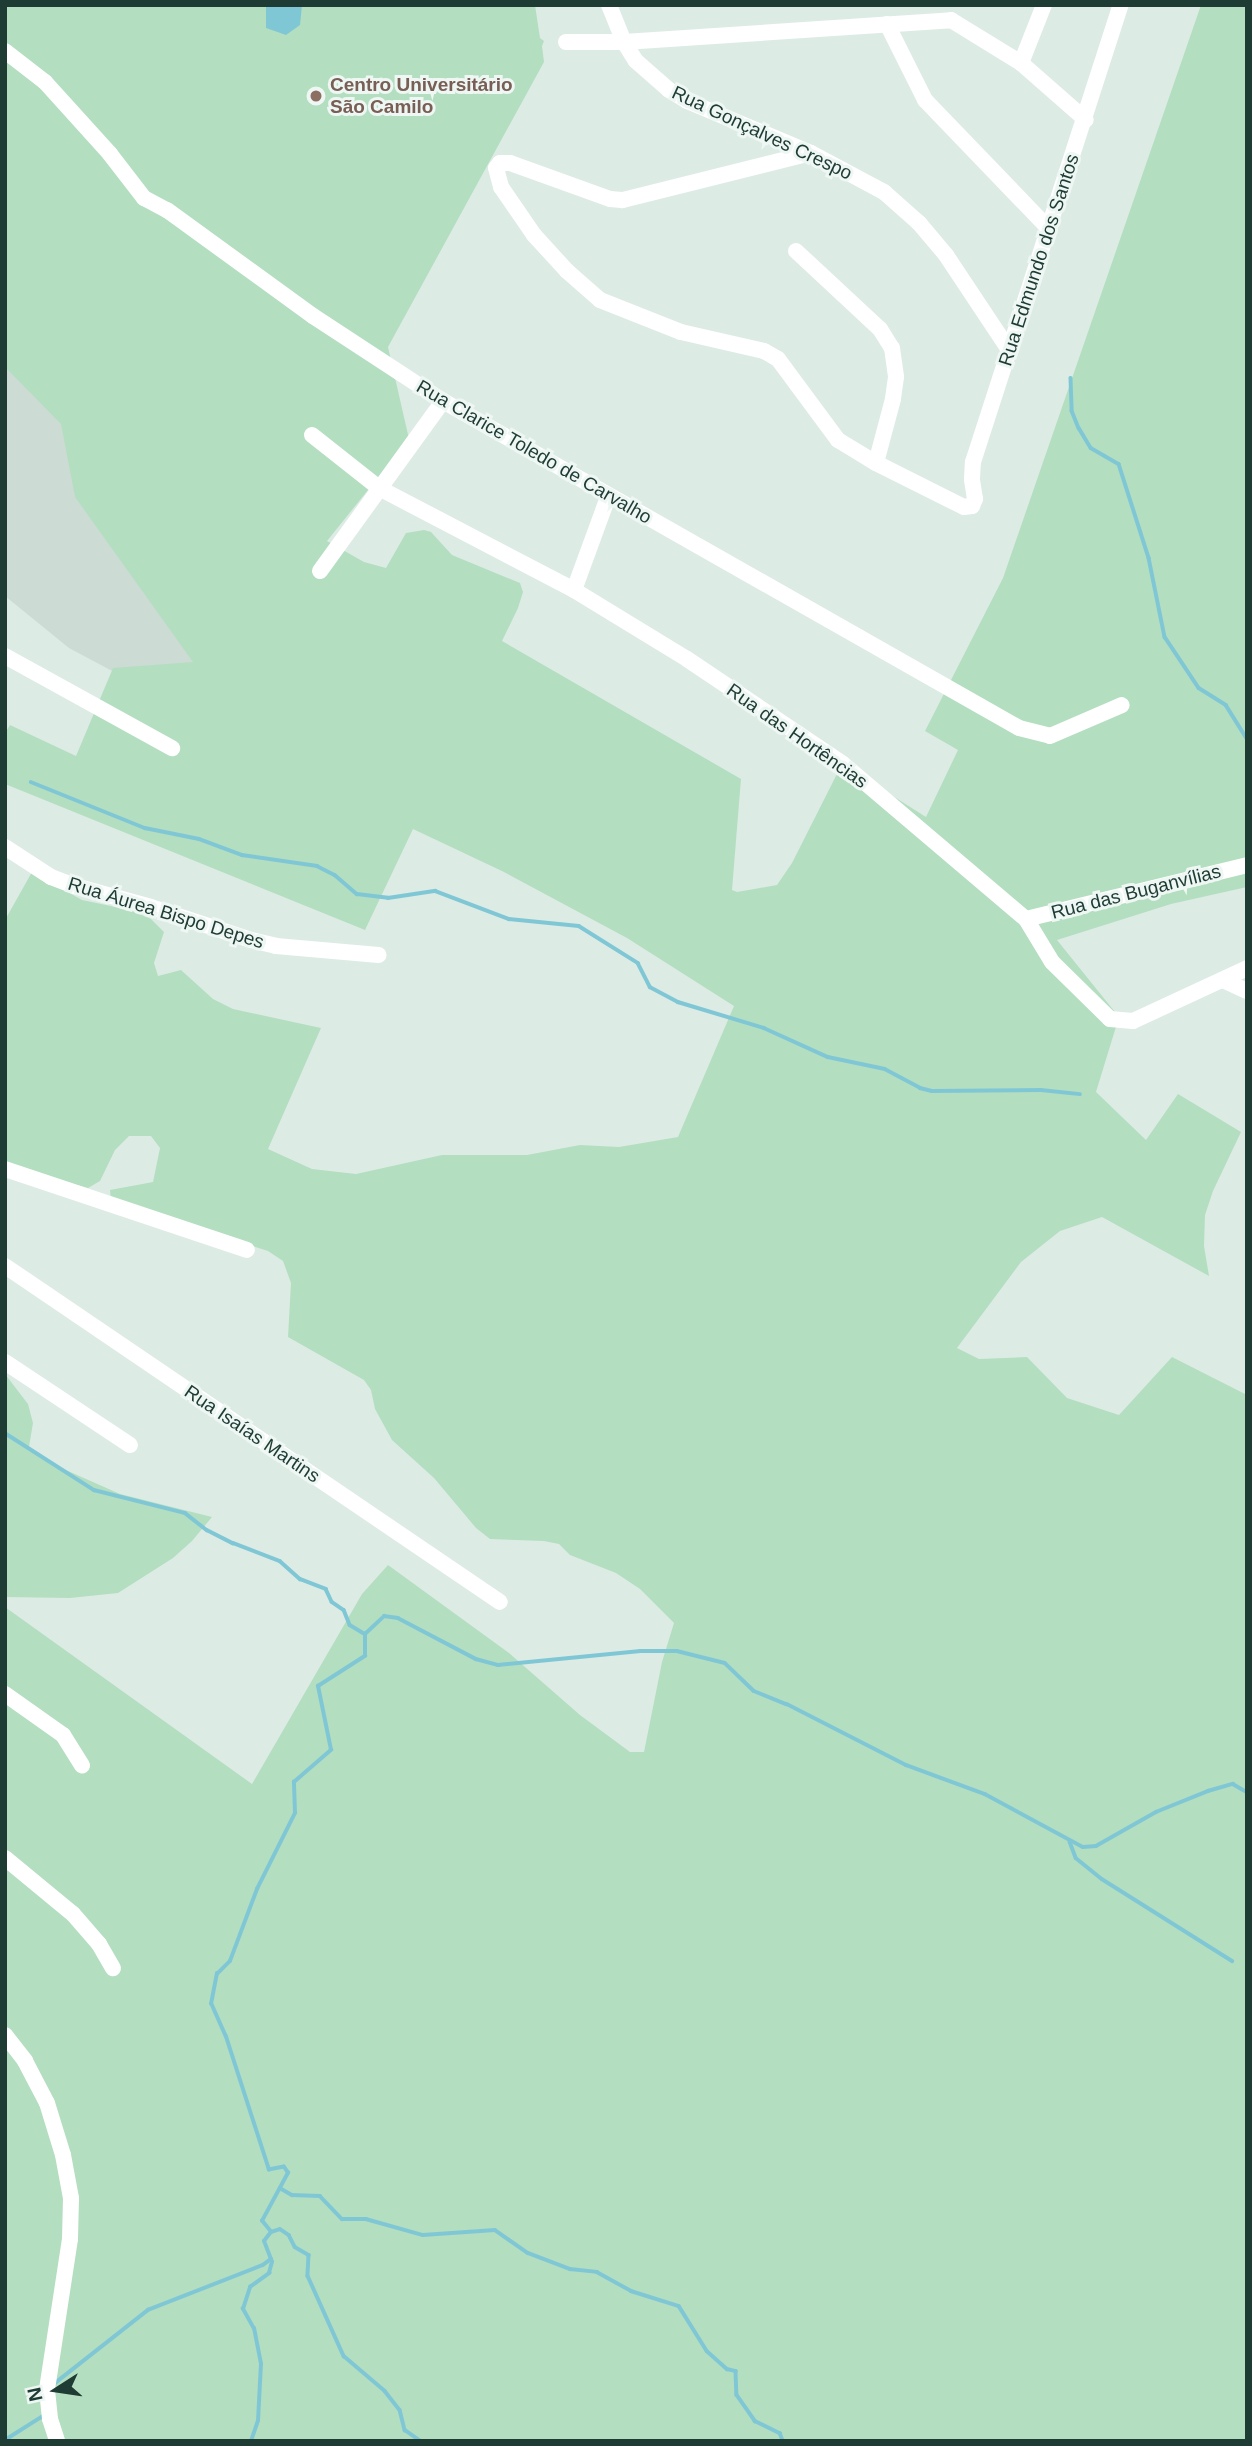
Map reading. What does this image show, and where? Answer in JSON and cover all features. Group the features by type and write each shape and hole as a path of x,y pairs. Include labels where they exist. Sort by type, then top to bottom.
{"street":[{"name":"Rua Gonçalves Crespo","path":"609,5 624,42 636,61 650,75 687,101 811,153 884,192 919,223 946,255 1009,350"},
{"path":"1021,63 1044,5"},
{"name":"Rua Edmundo dos Santos","path":"876,463 964,507 975,503 971,471 1121,5"},
{"path":"566,42 624,42 887,24 953,12 1021,63 1086,120"},
{"path":"887,24 925,100 1050,230"},
{"name":"Rua Clarice Toledo de Carvalho","path":"5,51 45,82 144,198 167,210 313,316 443,401 1019,728 1050,736 1122,705"},
{"path":"796,251 880,329 892,348 895,370 893,399 876,463 830,432 778,359 764,351 681,332 615,308 584,289 534,235 501,187 496,168 500,163 510,163 622,201 811,153"},
{"path":"320,571 443,401"},
{"name":"Rua das Hortências","path":"312,435 379,488 574,590 687,659 842,764 1026,919 1052,962 1110,1018 1133,1021 1247,968"},
{"path":"574,590 608,497"},
{"path":"5,656 172,748"},
{"name":"Rua Áurea Bispo Depes","path":"6,847 51,877 251,940 276,946 379,955"},
{"name":"Rua das Buganvílias","path":"1026,919 1247,865"},
{"path":"1223,980 1247,991"},
{"path":"5,1169 247,1250"},
{"name":"Rua Isaías Martins","path":"5,1266 500,1602"},
{"path":"5,1363 130,1445"},
{"path":"5,1694 57,1729 69,1741 82,1765"},
{"path":"5,1858 73,1914 99,1944 113,1968"},
{"path":"5,2035 25,2061 47,2103 63,2155 71,2198 70,2239 47,2390 50,2419 57,2441"}],"shaded area":[{"path":"5,316 313,565 191,713 69,648 5,596"}],"green space":[{"path":"5,5 535,5 540,38 544,41 544,62 388,347 409,439 327,541 364,562 386,568 406,533 424,530 431,532 452,555 520,583 523,592 502,641 741,779 732,890 737,892 777,885 792,863 842,764 926,817 958,750 925,731 1003,578 1201,5 1247,5 1247,887 1171,904 1057,940 1119,1017 1096,1092 1146,1140 1178,1094 1241,1132 1213,1191 1205,1215 1204,1246 1209,1276 1102,1217 1060,1231 1021,1262 957,1348 979,1359 1027,1357 1067,1398 1119,1415 1172,1357 1247,1395 1247,2441 5,2441 5,1607 252,1784 362,1594 388,1565 509,1653 580,1715 630,1752 644,1752 662,1662 674,1623 640,1589 616,1573 570,1555 559,1544 490,1539 476,1528 434,1478 392,1440 375,1409 371,1390 364,1380 288,1337 291,1283 283,1261 268,1251 111,1200 110,1190 153,1182 160,1148 151,1136 129,1136 115,1150 100,1181 88,1188 5,1166 5,920 32,872 82,900 130,910 151,919 164,932 154,963 158,976 181,970 213,999 233,1009 321,1028 268,1149 312,1169 356,1174 442,1155 527,1155 580,1145 619,1147 678,1137 734,1006 627,938 504,872 413,829 365,930 5,784 5,733 10,725 76,756 113,668 193,662 75,497 61,424 5,367"},
{"path":"5,1374 28,1404 33,1423 29,1447 50,1463 120,1494 212,1517 173,1558 118,1593 70,1598 5,1597"}],"water":[{"path":"266,5 302,5 300,25 286,35 266,28"}],"waterway":[{"path":"1071,378 1072,411 1079,428 1091,448 1119,464 1149,558 1165,637 1199,688 1226,705 1247,739"},
{"path":"31,782 145,828 199,839 242,855 317,866 335,875 357,894 388,898 435,891 509,919 579,926 638,963 650,987 678,1002 764,1028 828,1057 885,1069 920,1088 932,1091 1041,1090 1080,1094"},
{"path":"5,1433 94,1490 185,1513 207,1530 280,1561 300,1579 326,1589 332,1602 344,1610 350,1625 365,1634"},
{"path":"271,2232 262,2221 288,2173 284,2167 269,2170 226,2037 211,2004 217,1974 230,1961 257,1889 295,1813 294,1782 331,1750 318,1686 365,1656 365,1634 384,1616 398,1618 476,1659 498,1665 640,1651 677,1651 725,1663 754,1691 787,1704 906,1765 985,1794 1083,1847 1096,1846 1156,1812 1208,1791 1233,1784 1247,1792"},
{"path":"1070,1842 1076,1858 1102,1879 1232,1961"},
{"path":"280,2188 292,2195 320,2196 342,2219 366,2219 423,2235 495,2230 528,2253 570,2269 597,2272 631,2291 679,2306 707,2351 727,2369 736,2371 737,2395 755,2421 780,2433 783,2441"},
{"path":"251,2441 258,2421 261,2364 254,2329 243,2309 250,2287 269,2273 272,2262 264,2241 271,2232 280,2229 289,2235 295,2247 309,2255 308,2276 344,2356 385,2391 400,2410 405,2430 421,2441"},
{"path":"54,2384 148,2310 263,2265 271,2259"},
{"path":"5,2440 43,2416"}],"place":[{"name":"Centro Universitário São Camilo","path":"316,96"}]}
